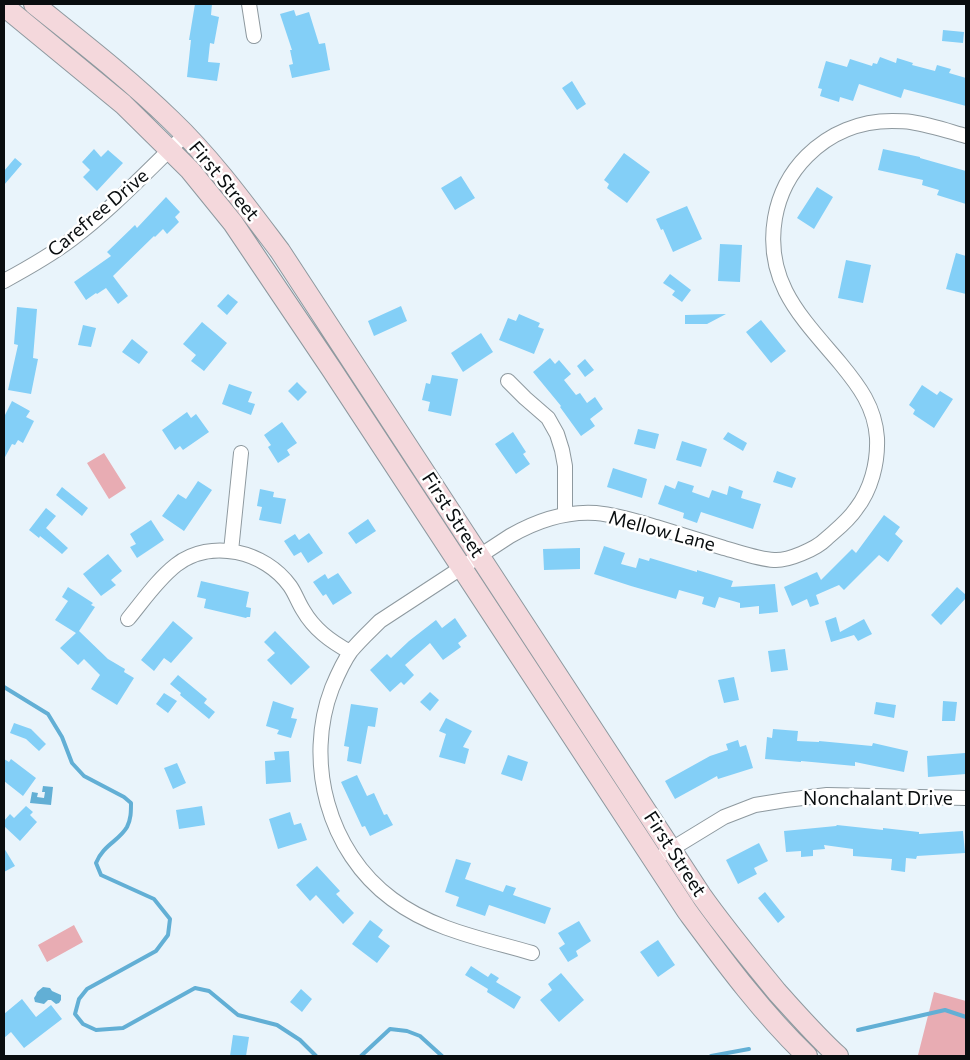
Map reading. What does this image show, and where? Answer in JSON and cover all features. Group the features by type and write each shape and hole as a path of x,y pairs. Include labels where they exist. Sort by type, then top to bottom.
{"main road":[{"name":"First Street","path":"34,4 116,70 171,120 238,195 280,251 701,895 727,930 798,1016 838,1056"},
{"name":"First Street","path":"4,6 124,104 190,170 233,223 332,370 687,911 719,955 790,1040 807,1056"}],"street":[{"path":"249,4 254,36"},
{"name":"Mellow Lane","path":"532,953 447,929 413,914 375,885 360,867 334,824 321,774 320,750 323,723 328,698 337,675 350,652 365,634 380,621 510,536 526,527 545,520 565,515 593,513 617,516 746,554 776,560 803,554 824,542 857,508 870,485 876,462 877,437 872,414 862,391 800,315 789,299 778,273 773,245 773,229 782,195 790,178 801,162 815,149 844,130 859,125 878,121 910,121 966,136"},
{"name":"Carefree Drive","path":"4,280 39,262 72,239 100,216 185,135"},
{"path":"508,380 548,418 557,434 565,466 565,515"},
{"path":"231,551 241,453"},
{"path":"128,619 161,578 177,564 189,557 202,553 218,550 231,551 256,558 276,571 290,587 315,627 331,641 350,652"},
{"name":"Nonchalant Drive","path":"654,860 724,817 770,803 827,795 966,798"}],"shaded area":[{"path":"104,453 126,488 109,499 87,463"},
{"path":"74,925 83,942 47,962 38,945"},
{"path":"934,992 966,1001 966,1056 918,1055"}],"water":[{"path":"43,786 53,787 51,805 30,803 32,792 38,793 37,797 44,798"},
{"path":"43,987 50,988 61,995 59,1003 56,1004 51,1000 44,1004 35,1002 34,998 37,992"}],"building":[{"path":"195,4 212,4 211,15 219,17 214,44 210,43 208,62 220,63 217,81 187,77 191,40 189,40"},
{"path":"294,10 296,16 309,12 319,44 325,43 330,70 292,78 289,65 293,64 290,50 292,50 280,14"},
{"path":"943,30 964,32 963,43 942,41"},
{"path":"880,57 896,63 897,58 913,63 912,65 935,71 937,65 951,69 949,73 966,78 966,106 904,89 901,98 859,84 853,101 840,97 839,102 820,96 822,89 818,88 826,61 847,67 850,59 872,66 873,63 877,64"},
{"path":"572,81 586,104 577,110 562,88"},
{"path":"94,149 101,157 108,150 123,163 97,191 83,177 90,170 82,162"},
{"path":"883,149 920,157 966,171 966,204 937,195 939,190 922,185 923,180 878,170"},
{"path":"624,153 650,172 627,203 607,188 609,184 604,180"},
{"path":"15,158 22,164 4,185 4,171"},
{"path":"461,176 475,198 455,210 441,188"},
{"path":"817,187 833,197 814,229 797,218"},
{"path":"166,197 180,212 175,217 179,222 167,234 163,229 154,236 113,276 128,296 118,304 106,288 86,300 74,282 111,256 107,252 135,225 137,228"},
{"path":"687,206 702,239 673,252 663,229 661,230 656,219"},
{"path":"720,244 742,245 740,282 718,281"},
{"path":"956,253 966,256 966,294 946,289"},
{"path":"846,260 871,265 863,303 838,298"},
{"path":"670,274 691,290 682,302 672,295 675,291 663,283"},
{"path":"228,294 238,302 227,315 217,306"},
{"path":"401,306 407,321 374,336 368,321"},
{"path":"17,307 37,309 33,358 38,359 31,394 8,390 18,345 14,344"},
{"path":"519,314 540,323 538,327 544,329 534,354 499,340 508,318 516,321"},
{"path":"726,314 707,324 685,324 685,315"},
{"path":"761,320 786,351 771,363 746,332"},
{"path":"202,322 227,343 204,371 191,361 196,355 183,344"},
{"path":"83,325 96,328 91,347 78,345"},
{"path":"481,333 493,352 463,372 451,353"},
{"path":"132,339 148,352 139,364 122,352"},
{"path":"550,358 555,364 559,360 571,374 564,380 576,395 580,393 587,403 595,397 603,409 590,419 595,426 581,436 561,406 533,372"},
{"path":"585,359 594,370 585,377 577,366"},
{"path":"432,375 458,379 451,416 428,411 430,402 422,400 426,383 430,384"},
{"path":"297,382 307,392 298,401 288,391"},
{"path":"229,384 252,392 248,402 255,404 251,415 222,404"},
{"path":"922,385 937,395 940,391 953,399 934,428 913,414 915,410 909,405"},
{"path":"12,401 30,411 26,417 34,421 23,443 18,440 15,445 12,444 4,459 4,417"},
{"path":"187,412 191,418 196,414 209,432 183,450 180,446 175,450 162,430"},
{"path":"282,422 297,443 287,450 290,455 278,463 268,447 271,445 264,435"},
{"path":"638,429 659,434 655,449 634,444"},
{"path":"513,432 526,452 523,454 530,464 516,474 495,444"},
{"path":"728,432 747,443 743,451 723,439"},
{"path":"682,441 707,449 701,467 676,460"},
{"path":"613,468 647,479 642,498 607,487"},
{"path":"777,471 796,478 792,488 773,482"},
{"path":"198,481 212,490 184,531 162,516 178,494 186,499"},
{"path":"678,481 694,486 692,492 709,498 712,490 727,495 729,486 743,491 741,498 761,504 753,529 701,512 697,523 683,518 684,513 658,504 665,485 675,489"},
{"path":"62,487 88,508 82,516 56,495"},
{"path":"260,489 274,492 273,497 286,499 281,524 259,520 262,507 257,506"},
{"path":"46,508 56,516 46,528 68,548 62,554 40,536 39,538 29,530"},
{"path":"884,515 900,527 895,534 903,541 888,562 879,555 844,590 839,585 816,595 819,604 810,607 807,599 792,606 784,587 817,572 821,580 852,549 856,553"},
{"path":"368,519 376,531 356,544 348,533"},
{"path":"151,520 164,540 137,558 130,547 136,544 130,534"},
{"path":"309,533 323,553 308,563 301,552 294,556 284,541 295,534 299,540"},
{"path":"604,546 625,553 621,564 636,568 639,558 649,561 650,558 733,581 731,587 775,584 778,612 759,614 759,606 740,608 740,603 719,597 715,608 702,604 704,597 679,590 676,599 594,574"},
{"path":"580,548 580,569 544,570 543,549"},
{"path":"108,554 122,571 111,580 116,585 101,596 83,574"},
{"path":"338,573 352,593 333,605 326,594 323,596 313,582 325,574 328,579"},
{"path":"201,581 249,592 246,607 251,608 250,617 246,618 204,608 206,599 197,597"},
{"path":"68,587 93,603 91,605 95,607 79,631 108,659 125,669 124,672 134,678 117,705 91,689 100,675 84,659 78,665 60,648 76,633 55,620 68,601 62,597"},
{"path":"957,587 966,595 966,598 941,625 931,615"},
{"path":"836,617 840,632 864,619 872,634 858,641 854,635 831,642 825,621"},
{"path":"455,618 467,636 458,643 461,647 443,660 430,643 405,665 414,675 404,685 401,682 390,692 370,670 387,654 391,658 436,620 442,628"},
{"path":"173,621 193,638 171,663 164,658 154,671 141,660"},
{"path":"275,631 310,667 291,685 267,660 275,653 264,642"},
{"path":"785,649 788,670 771,672 768,651"},
{"path":"178,675 207,699 204,703 215,712 209,719 180,695 181,693 170,684"},
{"path":"734,677 739,700 724,703 718,680"},
{"path":"430,692 439,700 430,711 420,702"},
{"path":"164,693 177,701 168,713 156,704"},
{"path":"273,701 294,708 291,718 297,719 291,738 277,734 279,730 266,726"},
{"path":"943,701 957,702 955,721 942,721"},
{"path":"876,702 896,705 894,718 874,714"},
{"path":"351,704 378,708 375,727 368,726 361,764 347,761 349,747 344,746"},
{"path":"446,718 472,731 463,747 469,749 465,764 439,757 446,734 439,731"},
{"path":"14,723 31,729 46,744 39,751 26,739 10,733"},
{"path":"773,729 798,731 797,741 872,746 873,743 908,751 904,772 855,762 855,766 765,759 767,737 772,738"},
{"path":"738,740 740,747 746,745 753,768 718,779 717,776 675,799 665,781 710,756 728,750 726,744"},
{"path":"289,751 291,782 266,784 265,761 275,760 274,752"},
{"path":"965,753 966,774 928,777 927,756"},
{"path":"508,755 528,762 522,781 501,774"},
{"path":"4,759 9,762 11,759 36,778 23,796 4,781"},
{"path":"177,763 186,783 173,789 164,768"},
{"path":"357,775 367,796 374,793 384,815 387,814 393,825 370,836 365,826 362,827 341,782"},
{"path":"26,806 33,812 30,815 37,822 20,841 4,826 4,821 10,814 14,818"},
{"path":"202,806 205,825 179,829 176,810"},
{"path":"290,812 294,825 301,823 307,840 278,849 269,819"},
{"path":"837,825 883,830 883,828 919,832 919,834 963,831 965,853 917,856 916,859 906,858 905,872 891,870 892,859 853,856 853,849 824,845 825,849 813,850 813,856 801,857 801,851 786,852 784,831"},
{"path":"759,843 768,861 754,868 757,874 738,884 726,860"},
{"path":"4,848 15,866 4,872"},
{"path":"456,859 471,863 465,879 503,892 506,885 516,888 513,895 551,908 545,924 489,905 485,916 456,906 459,897 445,892"},
{"path":"317,866 340,891 336,894 354,913 343,924 316,895 310,901 296,885"},
{"path":"765,892 785,917 778,923 758,898"},
{"path":"370,920 383,930 378,937 390,946 377,963 352,944"},
{"path":"579,921 591,941 576,951 578,956 568,962 559,948 565,944 558,933"},
{"path":"658,940 675,965 658,977 640,952"},
{"path":"471,966 488,977 491,973 499,978 496,982 521,997 514,1009 487,992 488,989 465,975"},
{"path":"561,973 584,1000 559,1022 540,1000 552,990 548,984"},
{"path":"301,989 312,999 302,1012 290,1002"},
{"path":"22,999 36,1017 51,1005 62,1019 24,1048 11,1032 4,1038 4,1014"},
{"path":"233,1035 249,1037 246,1056 230,1056"}],"waterway":[{"path":"4,687 48,714 62,737 72,763 84,776 124,797 131,803 127,827 107,847 96,863 101,875 154,899 170,919 168,935 156,951 87,989 79,999 75,1014 83,1024 96,1030 123,1028 195,988 209,991 238,1015 277,1025 300,1040 316,1056"},
{"path":"858,1030 945,1010 966,1017"},
{"path":"361,1056 390,1029 407,1031 420,1036 442,1056"},
{"path":"711,1056 749,1049"}]}
